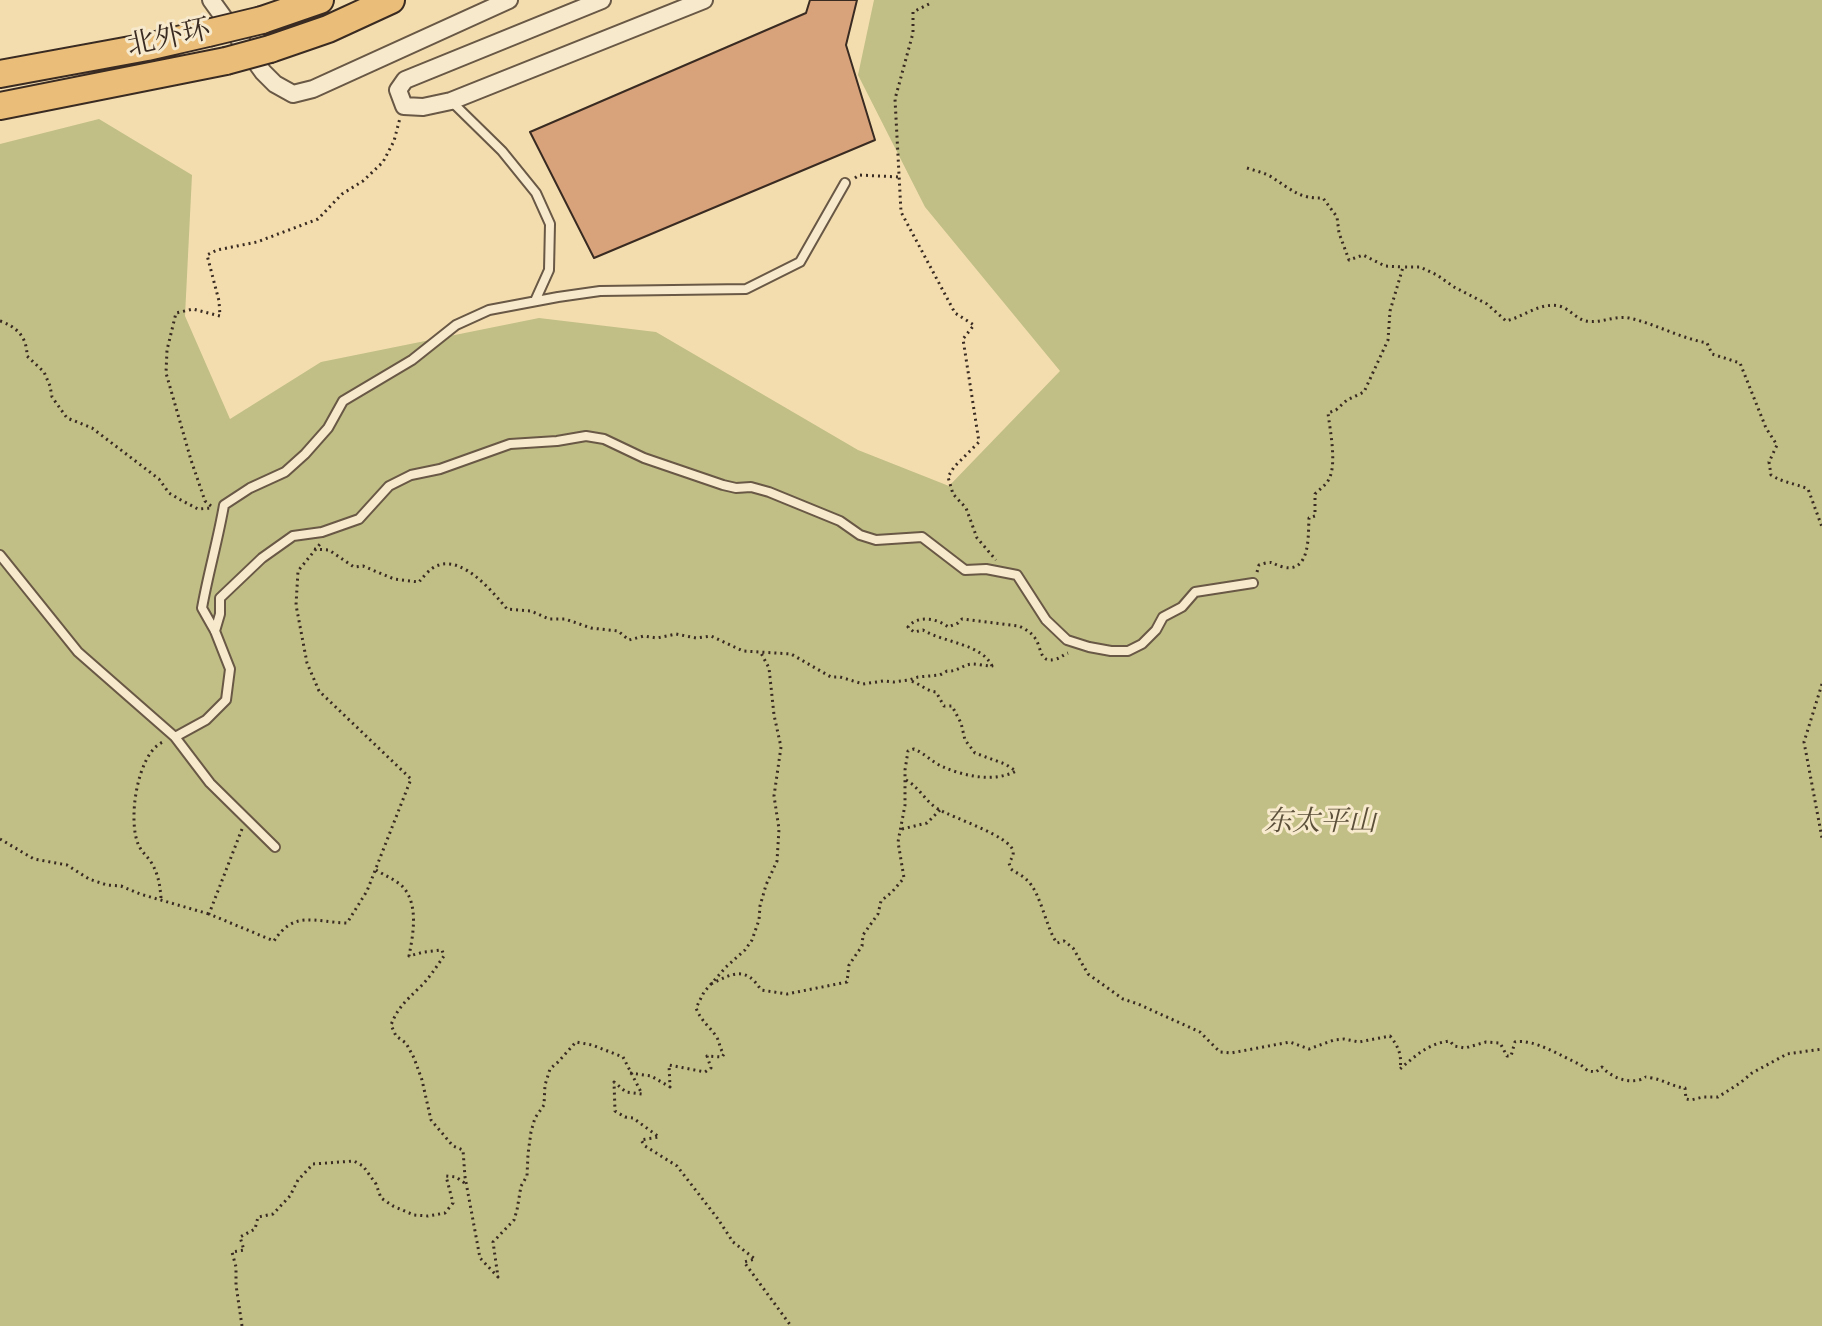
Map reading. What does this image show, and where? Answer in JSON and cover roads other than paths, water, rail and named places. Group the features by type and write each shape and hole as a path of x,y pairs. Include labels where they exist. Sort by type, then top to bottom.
{"highway":[{"path":"0,74 208,33 262,20 320,0"},
{"name":"北外环","path":"0,106 226,61 328,29 391,0"}],"street":[{"path":"211,0 263,72 275,84 293,94 313,89 509,0"},
{"path":"602,0 405,80 398,90 404,106 423,107 451,101 704,0"}],"lane":[{"path":"451,101 502,151 536,193 550,224 549,270 535,301"},
{"path":"175,737 206,720 226,700 230,669 202,608 224,505 250,488 285,472 328,428 343,401 412,360 456,325 489,310 600,291 746,289 800,262 845,183"},
{"path":"215,631 220,598 262,558 293,536 322,532 359,519 389,486 411,475 440,469 510,444 586,436 604,439 644,458 723,485 769,492 840,521 860,535 876,540 922,537 965,570 986,569 1017,575 1046,620 1067,640 1111,651 1128,651 1142,644 1156,630 1163,617 1182,607 1195,592 1253,583"},
{"path":"0,555 78,652 175,737 210,783 275,847"}],"park label":[{"name":"东太平山","path":"1320,823"}]}
